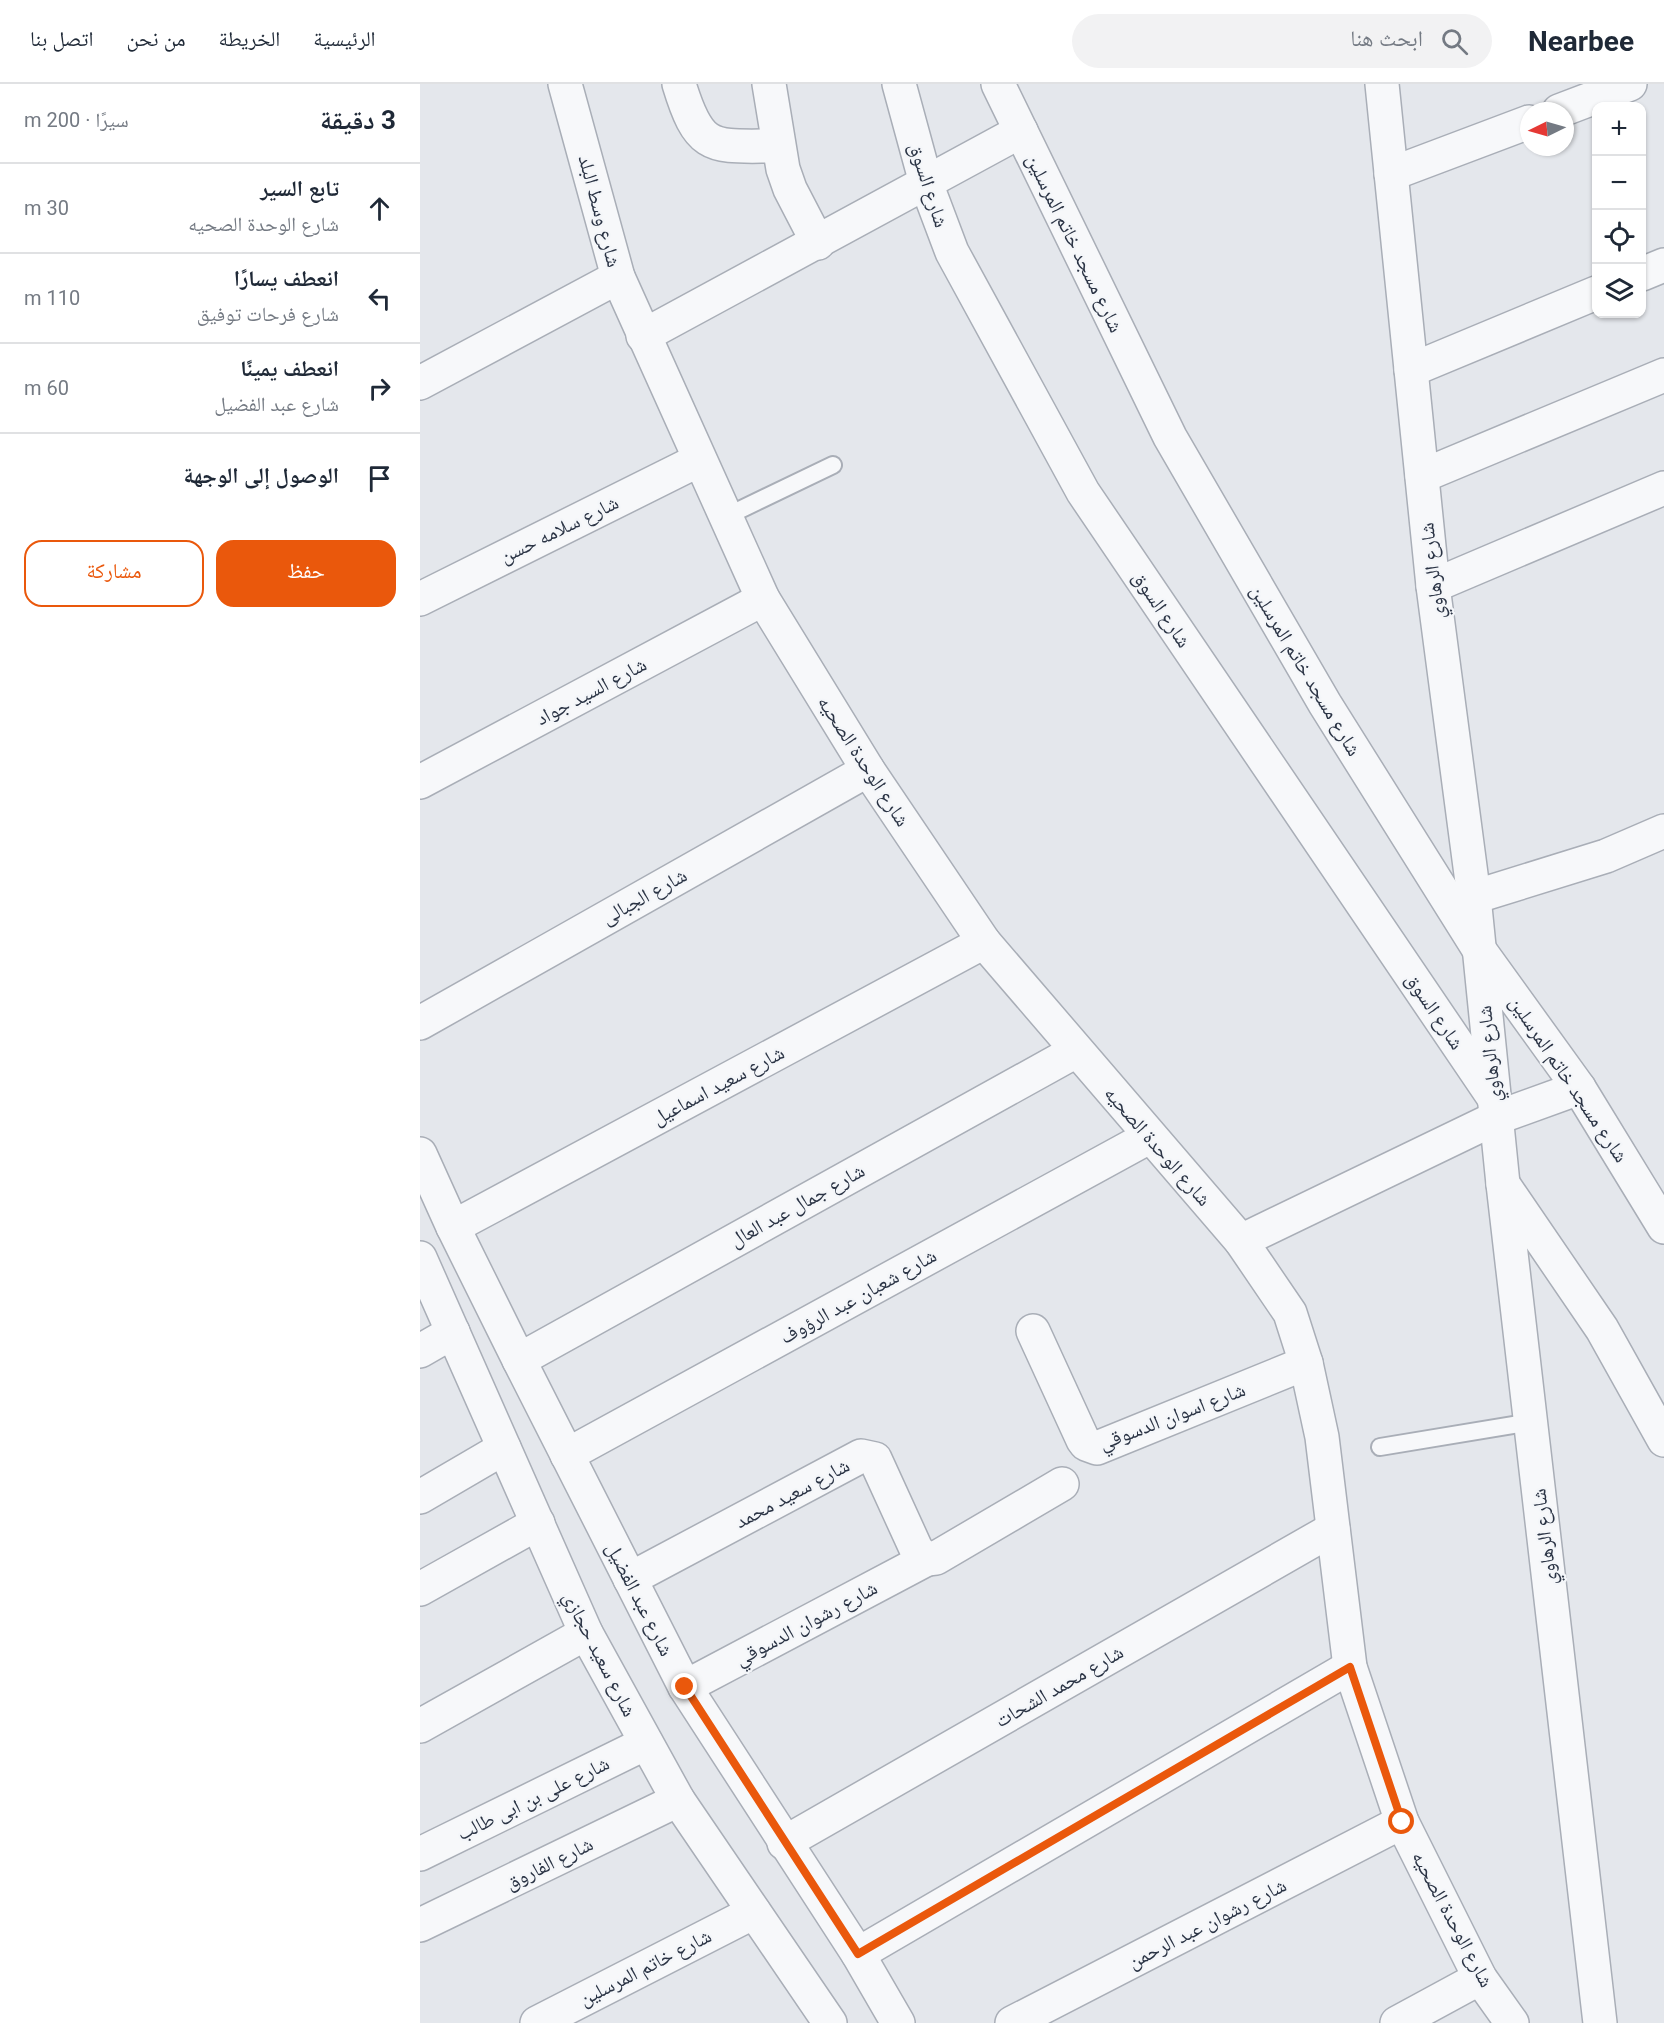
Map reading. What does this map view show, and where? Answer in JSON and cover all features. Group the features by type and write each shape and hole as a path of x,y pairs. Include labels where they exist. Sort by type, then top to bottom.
{"street":[{"name":"شارع وسط البلد","path":"565,84 618,277 643,336"},
{"path":"678,84 690,120 703,136 722,146 777,146"},
{"path":"769,84 777,146 790,189 818,243"},
{"name":"شارع السوق","path":"899,84 926,183 952,252 1083,492 1495,1108"},
{"name":"شارع مسجد خاتم المرسلين","path":"998,84 1170,438 1324,704 1478,948 1580,1088 1664,1227"},
{"name":"شارع الرهاوي","path":"1382,84 1433,586 1474,897 1503,1184 1600,2023"},
{"path":"1574,105 1630,84"},
{"path":"1391,174 1520,125"},
{"path":"643,336 1021,131"},
{"path":"1646,272 1664,265"},
{"path":"420,383 618,277"},
{"path":"1411,370 1592,295"},
{"name":"شارع الوحدة الصحيه","path":"643,336 763,598 868,770 984,942 1149,1137 1241,1241 1290,1313 1306,1363 1322,1437 1350,1667 1402,1822 1480,1978 1512,2023"},
{"path":"1422,476 1664,375"},
{"name":"شارع سلامه حسن","path":"420,599 699,460"},
{"path":"1433,586 1664,489"},
{"name":"شارع السيد جواد","path":"420,783 763,598"},
{"name":"شارع الجبالى","path":"420,1023 868,770"},
{"path":"1474,897 1606,856 1664,831"},
{"name":"شارع سعيد اسماعيل","path":"453,1227 984,942"},
{"name":"شارع جمال عبد العال","path":"519,1360 1076,1051"},
{"path":"1241,1241 1495,1108 1580,1088"},
{"name":"شارع شعبان عبد الرؤوف","path":"567,1455 1149,1137"},
{"name":"شارع عبد الفضيل","path":"420,1154 453,1227 519,1360 685,1687 858,1954 898,2023"},
{"path":"1503,1184 1602,1329 1664,1440"},
{"name":"شارع سعيد حجازي","path":"422,1266 586,1633 678,1800 830,2023"},
{"name":"شارع اسوان الدسوقي","path":"1033,1331 1083,1440 1091,1447 1097,1448 1306,1363"},
{"path":"420,1351 453,1332"},
{"path":"420,1497 504,1448"},
{"name":"شارع سعيد محمد","path":"630,1579 866,1456 875,1459 917,1551 927,1559"},
{"path":"927,1559 936,1558 1062,1484"},
{"path":"420,1589 538,1523"},
{"name":"شارع محمد الشحات","path":"784,1843 1334,1529"},
{"name":"شارع رشوان الدسوقي","path":"685,1687 927,1559"},
{"path":"420,1726 586,1633"},
{"path":"858,1954 1350,1667"},
{"name":"شارع على بن ابى طالب","path":"420,1854 646,1743"},
{"name":"شارع الفاروق","path":"420,1925 678,1800"},
{"name":"شارع رشوان عبد الرحمن","path":"1012,2023 1402,1822"},
{"name":"شارع خاتم المرسلين","path":"537,2023 754,1912"},
{"path":"1397,2023 1480,1978"}],"lane":[{"path":"725,517 833,465"},
{"path":"1380,1447 1531,1422"}],"route":[{"path":"685,1687 858,1954 1350,1667 1402,1822"}]}
